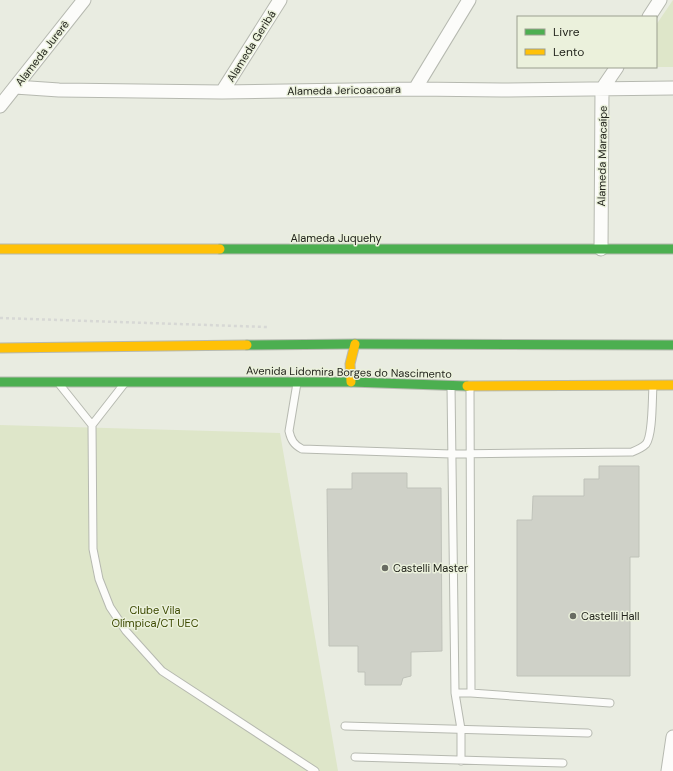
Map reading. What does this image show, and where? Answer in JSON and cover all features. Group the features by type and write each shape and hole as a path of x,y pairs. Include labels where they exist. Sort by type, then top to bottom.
{"street":[{"name":"Alameda Jurerê","path":"0,106 84,0"},
{"name":"Alameda Geribá","path":"222,92 280,0"},
{"path":"414,89 469,0"},
{"path":"650,16 660,0"},
{"path":"602,89 616,68"},
{"name":"Alameda Jericoacoara","path":"15,87 59,90 222,92 414,89 502,90 673,88"},
{"name":"Alameda Maracaípe","path":"601,249 602,89"},
{"name":"Alameda Juquehy","path":"0,249 673,249"},
{"path":"0,348 355,344 673,345"},
{"path":"352,382 350,364 355,344"},
{"name":"Avenida Lidomira Borges do Nascimento","path":"0,382 352,382 451,386 673,385"},
{"path":"668,771 673,737"}],"lane":[{"path":"57,382 92,425 93,549 99,579 110,607 126,631 162,671 315,771"},
{"path":"92,425 126,382"},
{"path":"297,382 289,431 291,438 296,445 302,449 451,454 632,452 640,449 646,444 650,436 653,385"},
{"path":"451,386 455,693 461,729 461,761"},
{"path":"470,386 471,693"},
{"path":"455,693 610,703"},
{"path":"345,726 588,733"},
{"path":"355,757 563,763"}],"path":[{"path":"0,318 270,327"}],"green space":[{"path":"673,0 673,67 657,67 657,24"},
{"name":"Clube Vila Olímpica/CT UEC","path":"0,425 280,433 338,771 0,771"}],"building":[{"name":"Castelli Hall","path":"599,466 639,466 639,557 630,557 630,676 517,676 517,520 532,520 533,496 584,496 584,479 599,479"},
{"name":"Castelli Master","path":"352,473 407,473 407,488 441,488 442,651 411,652 411,676 403,678 401,685 365,685 365,672 358,672 358,646 329,646 327,489 352,489"}],"traffic: fast":[{"path":"220,249 673,249"},
{"path":"247,345 673,345"},
{"path":"0,382 351,382 467,386"}],"traffic: slow":[{"path":"0,249 220,249"},
{"path":"351,382 350,364 355,344"},
{"path":"0,348 247,345"},
{"path":"467,386 673,385"}],"place":[{"name":"Castelli Master","path":"385,568"},
{"name":"Castelli Hall","path":"573,616"}]}
